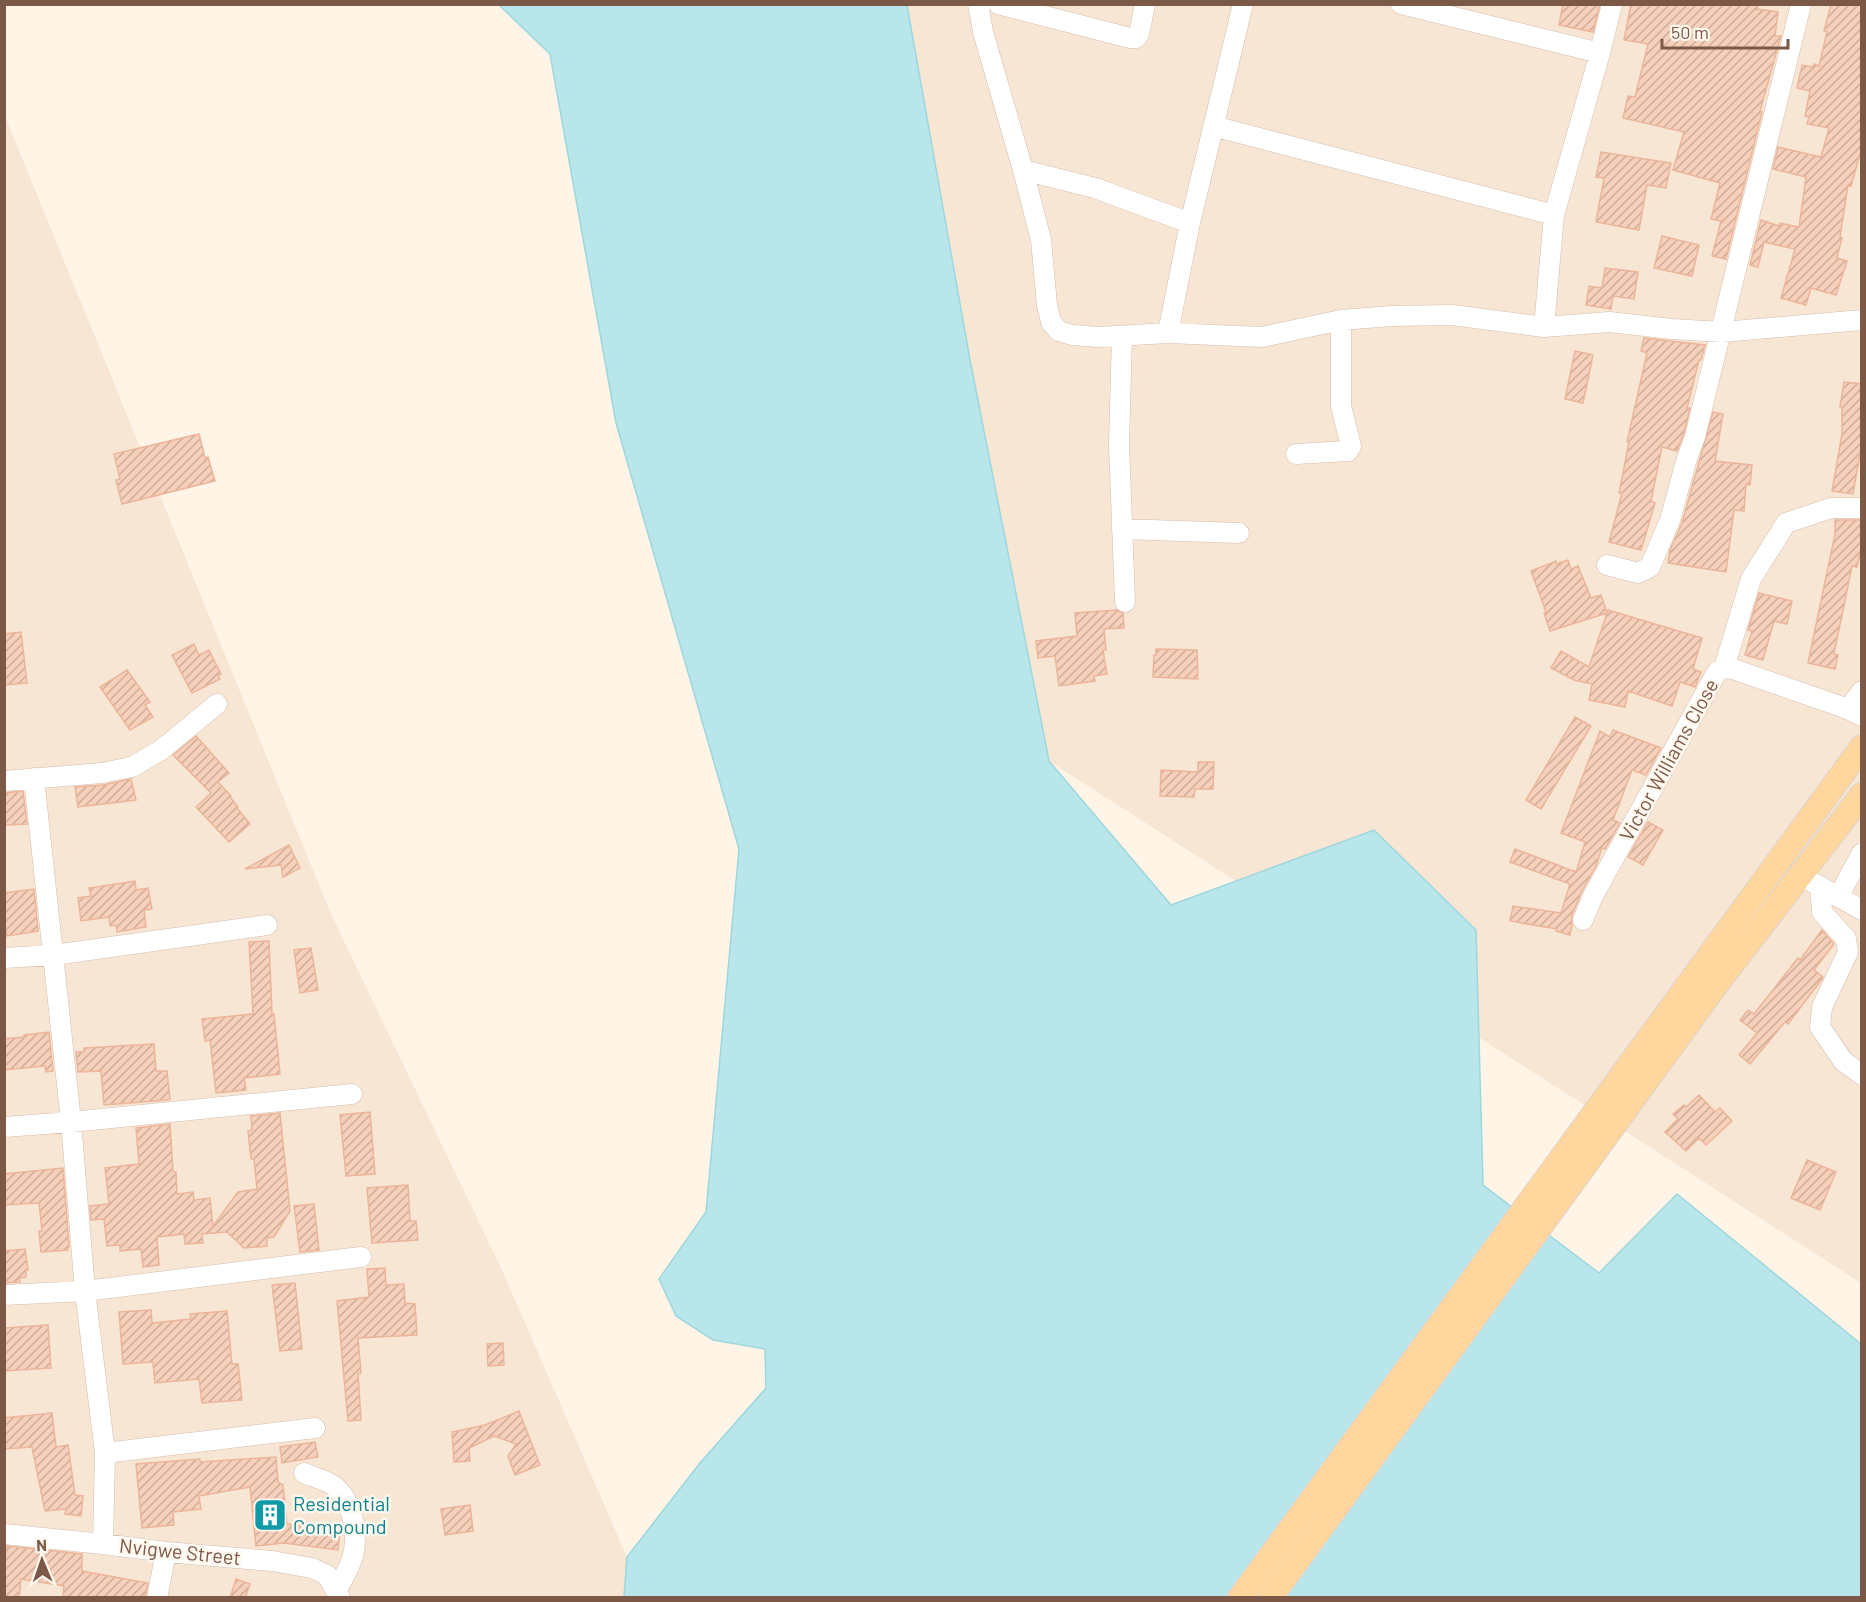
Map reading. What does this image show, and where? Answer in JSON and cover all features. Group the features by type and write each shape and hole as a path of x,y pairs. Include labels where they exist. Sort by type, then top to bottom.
{"main road":[{"path":"1270,1598 1708,976 1862,747"},
{"path":"1240,1598 1708,976 1809,881 1862,795"}],"street":[{"path":"978,4 983,32 1041,240 1047,305 1051,322 1059,331 1072,335 1099,337 1168,333 1262,337 1341,320 1452,315 1544,327 1609,322 1722,332 1862,320"},
{"path":"998,4 1136,38 1139,34 1145,4"},
{"path":"1168,333 1190,223 1243,4"},
{"path":"1401,4 1600,52"},
{"path":"1544,327 1554,215 1612,4"},
{"path":"1607,566 1638,573 1650,567 1670,520 1695,437 1722,332 1801,4"},
{"path":"1213,126 1554,215"},
{"path":"1023,170 1095,188 1190,223"},
{"path":"1296,454 1348,451 1351,446 1341,406 1341,320"},
{"path":"1122,336 1119,444 1125,602"},
{"path":"1724,668 1751,579 1786,523 1831,508 1862,508"},
{"path":"1122,529 1239,533"},
{"name":"Victor Williams Close","path":"1583,920 1593,896 1716,672 1724,668 1733,669 1855,713"},
{"path":"1855,713 1862,691"},
{"path":"4,781 102,773 132,767 161,750 216,704"},
{"path":"34,778 71,1122 85,1291 105,1453 103,1544"},
{"path":"1838,897 1862,853"},
{"path":"1809,881 1862,910"},
{"path":"1809,881 1822,912 1846,939 1848,952 1822,1008 1820,1027 1844,1061 1862,1075"},
{"path":"4,958 54,955 267,926"},
{"path":"4,1127 352,1094"},
{"path":"4,1294 85,1291 361,1257"},
{"path":"105,1453 315,1428"},
{"path":"304,1473 333,1485 346,1497 351,1513 354,1552 339,1594"},
{"name":"Nvigwe Street","path":"4,1534 272,1561 312,1568 327,1575 339,1594"},
{"path":"157,1598 166,1552"}],"shaded area":[{"path":"907,5 1861,5 1861,1283 1049,761 970,360"},
{"path":"4,114 331,914 502,1270 627,1557 624,1597 5,1597"}],"water":[{"path":"499,5 907,5 970,360 1049,761 1171,905 1374,830 1476,930 1483,1185 1599,1273 1677,1194 1861,1344 1861,1597 624,1597 627,1557 700,1463 766,1388 765,1349 713,1340 676,1316 659,1279 706,1212 739,849 616,423 550,54"}],"building":[{"path":"1563,4 1600,4 1593,32 1559,25"},
{"path":"1631,4 1758,4 1757,9 1778,12 1775,36 1781,36 1760,111 1762,112 1726,259 1712,256 1721,221 1711,219 1720,183 1673,170 1684,132 1623,118 1628,96 1635,97 1648,44 1624,40"},
{"path":"1831,4 1862,4 1862,147 1851,186 1848,185 1840,237 1842,238 1837,258 1847,261 1836,295 1811,288 1806,305 1781,298 1795,249 1764,242 1758,267 1750,265 1761,220 1779,226 1780,223 1799,227 1806,177 1773,169 1778,147 1821,157 1829,128 1807,124 1809,117 1805,116 1810,91 1797,88 1802,65 1819,66"},
{"path":"1601,152 1671,163 1666,188 1647,185 1639,230 1596,222 1604,178 1596,177"},
{"path":"1662,236 1699,245 1692,276 1654,268"},
{"path":"1605,268 1638,272 1634,299 1613,296 1611,309 1586,305 1589,286 1602,288"},
{"path":"1644,338 1705,345 1687,408 1690,408 1684,433 1677,451 1662,447 1651,501 1655,503 1641,550 1609,542 1622,493 1619,493 1629,442 1627,442 1647,353 1641,351"},
{"path":"1575,351 1593,355 1583,403 1565,399"},
{"path":"1844,382 1862,384 1862,442 1853,494 1832,491 1842,434 1842,407 1840,407"},
{"path":"1713,412 1723,414 1715,461 1752,465 1750,485 1746,484 1744,511 1734,510 1726,572 1668,563 1670,550 1682,523"},
{"path":"199,434 205,458 208,457 215,481 122,504 116,480 120,479 114,454"},
{"path":"1835,520 1862,520 1862,544 1857,567 1852,566 1834,654 1838,655 1835,669 1808,663 1835,534"},
{"path":"1568,560 1571,569 1578,566 1591,598 1601,595 1607,613 1550,631 1544,613 1546,612 1531,571 1556,561 1556,564"},
{"path":"1759,593 1792,601 1787,624 1774,621 1763,660 1745,655 1752,631 1748,630"},
{"path":"1116,610 1123,613 1124,628 1104,629 1106,650 1103,650 1107,674 1094,676 1095,681 1059,686 1055,656 1038,658 1036,641 1077,636 1075,613"},
{"path":"1608,610 1702,638 1693,669 1701,672 1695,687 1680,682 1672,706 1628,691 1625,707 1589,700 1592,684 1574,680 1551,668 1561,651 1589,667"},
{"path":"21,632 27,683 4,685 4,634"},
{"path":"194,644 199,655 209,650 221,674 218,675 220,679 192,693 172,655"},
{"path":"1156,649 1197,650 1198,679 1153,677"},
{"path":"127,670 150,702 145,705 153,717 130,730 100,687"},
{"path":"1575,717 1591,726 1541,809 1526,800"},
{"path":"1613,730 1661,748 1646,775 1632,770 1613,820 1620,823 1605,849 1602,848 1596,866 1582,891 1572,915 1570,935 1556,931 1557,929 1510,921 1513,906 1561,913 1570,884 1510,862 1515,849 1576,872 1585,842 1561,833 1600,731 1610,737"},
{"path":"196,736 229,773 218,782 231,796 250,824 229,842 196,807 211,793 173,755"},
{"path":"1198,762 1214,762 1213,789 1195,789 1194,797 1160,796 1161,770 1198,772"},
{"path":"131,779 136,800 78,807 75,787 103,785"},
{"path":"23,791 27,824 4,825 4,793"},
{"path":"1648,822 1663,830 1643,865 1628,857"},
{"path":"289,845 300,868 283,877 281,865 245,869"},
{"path":"135,881 136,890 148,888 152,909 144,910 146,927 117,932 116,925 110,926 109,917 81,921 78,898 91,896 89,888"},
{"path":"34,889 38,931 7,936 4,893"},
{"path":"1822,930 1834,944 1814,970 1823,977 1822,979 1788,1024 1785,1022 1750,1064 1739,1055 1757,1033 1740,1020 1748,1010 1754,1014"},
{"path":"269,941 272,1014 274,1014 280,1074 244,1078 246,1090 216,1093 210,1040 205,1041 202,1019 253,1014 249,942"},
{"path":"311,948 318,990 300,993 294,950"},
{"path":"49,1032 53,1071 46,1072 45,1066 4,1070 4,1039"},
{"path":"154,1044 156,1071 167,1071 170,1099 168,1100 104,1105 101,1071 78,1072 76,1052 84,1052 84,1048"},
{"path":"1699,1095 1715,1112 1720,1108 1732,1121 1706,1145 1699,1138 1686,1151 1665,1132 1678,1119 1673,1114 1684,1105 1686,1107"},
{"path":"370,1112 375,1174 346,1176 340,1115"},
{"path":"280,1113 290,1211 274,1237 267,1238 267,1246 244,1248 227,1232 202,1234 203,1243 185,1244 184,1234 157,1237 159,1265 143,1267 141,1249 120,1251 120,1245 107,1246 104,1219 91,1220 90,1206 109,1204 105,1168 139,1164 136,1128 170,1124 177,1194 193,1192 194,1200 210,1198 213,1226 238,1192 257,1189 248,1131 252,1130 251,1116"},
{"path":"1807,1160 1836,1172 1820,1210 1791,1198"},
{"path":"63,1168 69,1247 68,1250 41,1252 39,1231 42,1231 39,1203 4,1205 4,1174"},
{"path":"408,1185 410,1221 416,1221 418,1240 372,1243 367,1188"},
{"path":"314,1204 319,1250 300,1252 294,1206"},
{"path":"25,1249 28,1270 26,1270 26,1277 19,1278 20,1282 4,1283 4,1251"},
{"path":"385,1268 386,1285 404,1284 405,1303 415,1304 417,1335 358,1338 361,1420 348,1421 337,1301 369,1297 367,1269"},
{"path":"295,1283 302,1349 280,1351 272,1285"},
{"path":"151,1310 152,1323 191,1319 190,1314 227,1311 232,1364 238,1364 242,1400 202,1403 199,1379 155,1383 153,1362 123,1364 119,1312"},
{"path":"48,1325 51,1368 4,1371 4,1328"},
{"path":"503,1343 504,1365 488,1366 487,1344"},
{"path":"519,1411 540,1465 515,1475 508,1456 516,1444 494,1436 469,1448 470,1461 454,1462 452,1432 485,1425"},
{"path":"52,1413 56,1447 68,1445 75,1495 83,1496 81,1516 65,1514 66,1509 45,1511 32,1447 4,1449 4,1418"},
{"path":"315,1442 318,1457 282,1463 280,1447"},
{"path":"276,1457 278,1482 283,1485 287,1524 340,1531 338,1550 284,1543 256,1546 250,1487 199,1496 201,1509 173,1512 174,1525 142,1528 136,1464"},
{"path":"470,1505 473,1531 445,1535 441,1509"},
{"path":"7,1546 82,1554 82,1571 148,1583 145,1598 63,1598 64,1586 21,1579 19,1598 4,1598 4,1565"},
{"path":"236,1579 250,1584 245,1598 230,1598"}],"place":[{"name":"Residential Compound","path":"270,1515"}]}
